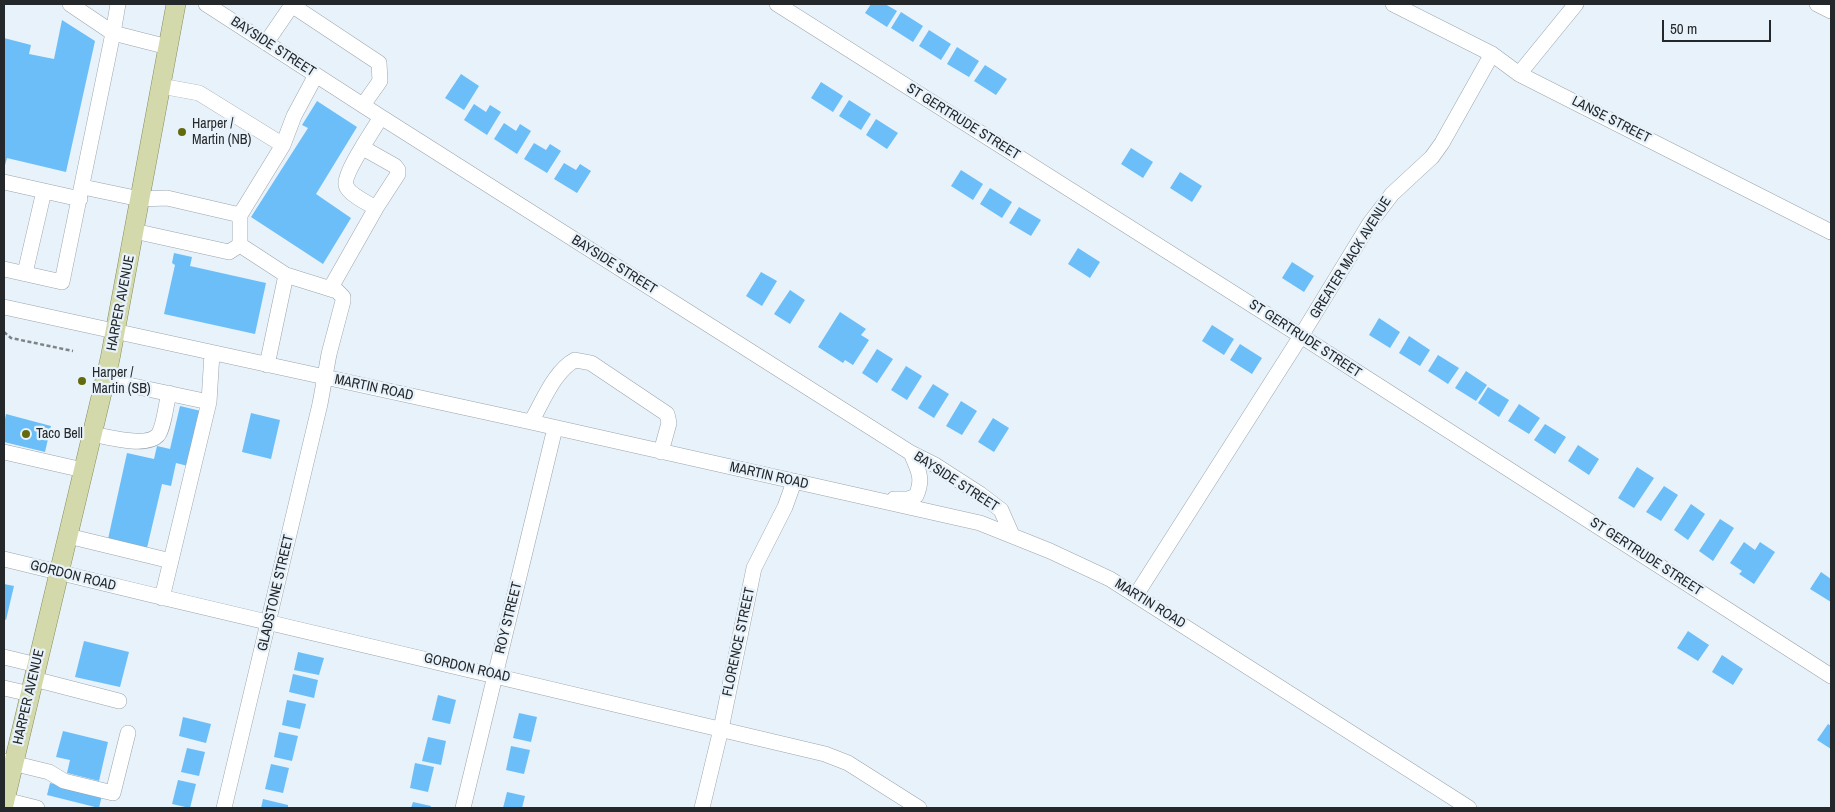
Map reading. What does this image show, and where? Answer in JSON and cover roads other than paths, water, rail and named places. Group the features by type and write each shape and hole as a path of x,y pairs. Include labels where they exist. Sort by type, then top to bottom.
{"main road":[{"name":"HARPER AVENUE","path":"4,802 9,763 33,680 116,332 176,4"}],"street":[{"path":"70,4 113,33 168,47"},
{"path":"4,269 62,282 82,193 118,4"},
{"name":"BAYSIDE STREET","path":"206,4 911,453 935,465 1001,510 1012,535"},
{"name":"ST GERTRUDE STREET","path":"777,4 1302,336 1831,676"},
{"name":"LANSE STREET","path":"1394,4 1492,54 1519,74 1831,232"},
{"path":"1519,74 1576,4"},
{"path":"1817,4 1831,11"},
{"path":"266,42 291,5 379,62 380,81 363,105"},
{"name":"GREATER MACK AVENUE","path":"1136,595 1302,336 1370,224 1392,194 1432,157 1442,143 1492,54"},
{"path":"240,245 240,215 284,145 294,116 316,75"},
{"path":"161,86 199,93 284,145"},
{"path":"376,208 349,192 346,185 346,175 381,117"},
{"path":"240,245 286,274 330,289 376,208 398,174 395,166 363,148"},
{"path":"4,182 44,191 140,199 167,198 240,215"},
{"path":"25,274 44,191"},
{"path":"134,231 229,252 240,245"},
{"path":"267,365 286,274"},
{"name":"GLADSTONE STREET","path":"224,808 269,624 342,301 341,294 330,289"},
{"name":"MARTIN ROAD","path":"4,307 531,422 980,523 1080,564 1110,579 1468,808"},
{"path":"162,598 209,402 212,353"},
{"path":"531,422 567,364 575,360 591,363 667,414 670,423 661,452"},
{"path":"105,380 209,402"},
{"path":"92,434 127,441 153,439 159,434 162,426 169,393"},
{"name":"ROY STREET","path":"463,808 555,428"},
{"path":"4,452 83,470"},
{"path":"863,497 897,499 916,496 920,487 921,477 911,453"},
{"name":"FLORENCE STREET","path":"702,808 721,729 754,568 785,507 794,482"},
{"path":"68,536 171,561"},
{"name":"GORDON ROAD","path":"4,559 269,624 495,674 837,758 919,808"},
{"path":"4,657 33,680 119,701"},
{"path":"4,688 33,680"},
{"path":"9,763 49,772 64,781 113,793 128,733"},
{"path":"4,802 37,808"}],"place":[{"name":"Harper / Martin (NB)","path":"182,132"},
{"name":"Harper / Martin (SB)","path":"82,381"},
{"name":"Taco Bell","path":"26,434"}]}
